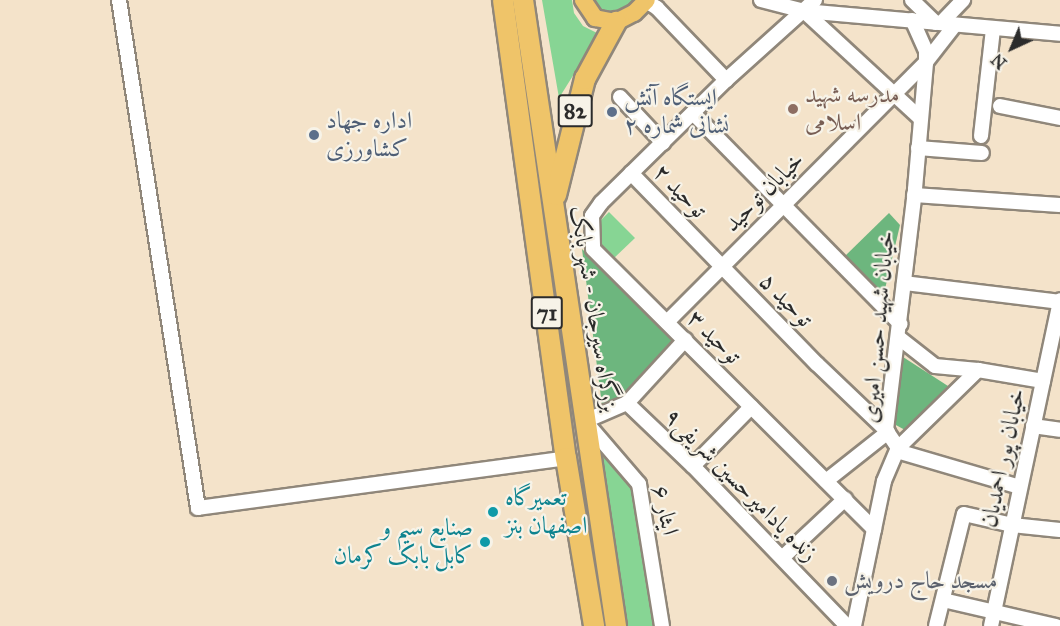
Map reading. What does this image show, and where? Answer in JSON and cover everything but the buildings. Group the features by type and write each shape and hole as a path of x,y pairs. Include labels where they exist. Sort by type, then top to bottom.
{"highway":[{"name":"بزرگراه سیرجان - شهر بابک","path":"502,0 566,458 594,626"},
{"name":"بزرگراه سیرجان - شهر بابک","path":"524,0 616,626"},
{"name":"82","path":"553,206 585,79 616,22"}],"main road":[{"path":"583,0 595,18 616,22"},
{"name":"82","path":"616,22 634,13 647,0"}],"street":[{"path":"119,0 198,508 566,458"},
{"path":"647,0 726,80"},
{"path":"761,0 804,11 1060,34"},
{"path":"631,173 726,80 815,0"},
{"path":"912,0 944,24"},
{"name":"خیابان توحید","path":"667,322 926,62 944,24 963,0"},
{"path":"804,11 920,118"},
{"path":"912,20 926,49 926,62"},
{"path":"981,136 993,29"},
{"name":"خیابان شهید حسن امیری","path":"855,626 884,481 898,450 887,431 914,195 926,62"},
{"path":"620,98 663,142"},
{"path":"1000,106 1060,118"},
{"path":"693,113 935,366 978,370 1043,381"},
{"path":"918,148 982,153"},
{"name":"توحید ۳","path":"631,173 601,203 592,216 593,249 874,529"},
{"name":"توحید ۲","path":"631,173 722,266"},
{"path":"914,195 1060,205"},
{"name":"توحید ۵","path":"722,266 817,364 887,431"},
{"path":"904,283 1060,301"},
{"name":"خیابان پور احمدیان","path":"992,619 1043,381 1057,331 1060,301"},
{"path":"585,421 627,403 685,340"},
{"path":"978,370 898,450 1020,487"},
{"name":"زنده یادامیرحسین شریفی۹","path":"627,403 783,557 847,626"},
{"path":"693,466 751,406"},
{"name":"ایثار ۶","path":"585,421 639,484 662,626"},
{"path":"1033,426 1060,430"},
{"path":"826,481 887,431"},
{"path":"783,557 845,499"},
{"path":"936,626 964,514 1012,525 1060,530"},
{"path":"943,600 992,619 1056,626"}],"green space":[{"path":"542,0 572,0 574,13 583,26 599,34 559,98"},
{"path":"592,0 640,0 621,14 607,16 593,5"},
{"path":"609,212 635,238 612,260 586,235"},
{"path":"889,213 900,225 885,289 881,294 843,258"},
{"path":"582,249 679,341 623,403 603,413"},
{"path":"903,357 948,386 905,430 894,424"},
{"path":"591,435 637,486 658,626 621,626"}],"place":[{"name":"مدرسه شهید اسلامی","path":"793,109"},
{"name":"ایستگاه آتش نشانی شماره ۲","path":"612,112"},
{"name":"اداره جهاد کشاورزی","path":"314,135"},
{"name":"تعمیرگاه اصفهان بنز","path":"493,512"},
{"name":"صنایع سیم و کابل بابک کرمان","path":"485,542"},
{"name":"مسجد حاج درویش","path":"832,581"}]}
